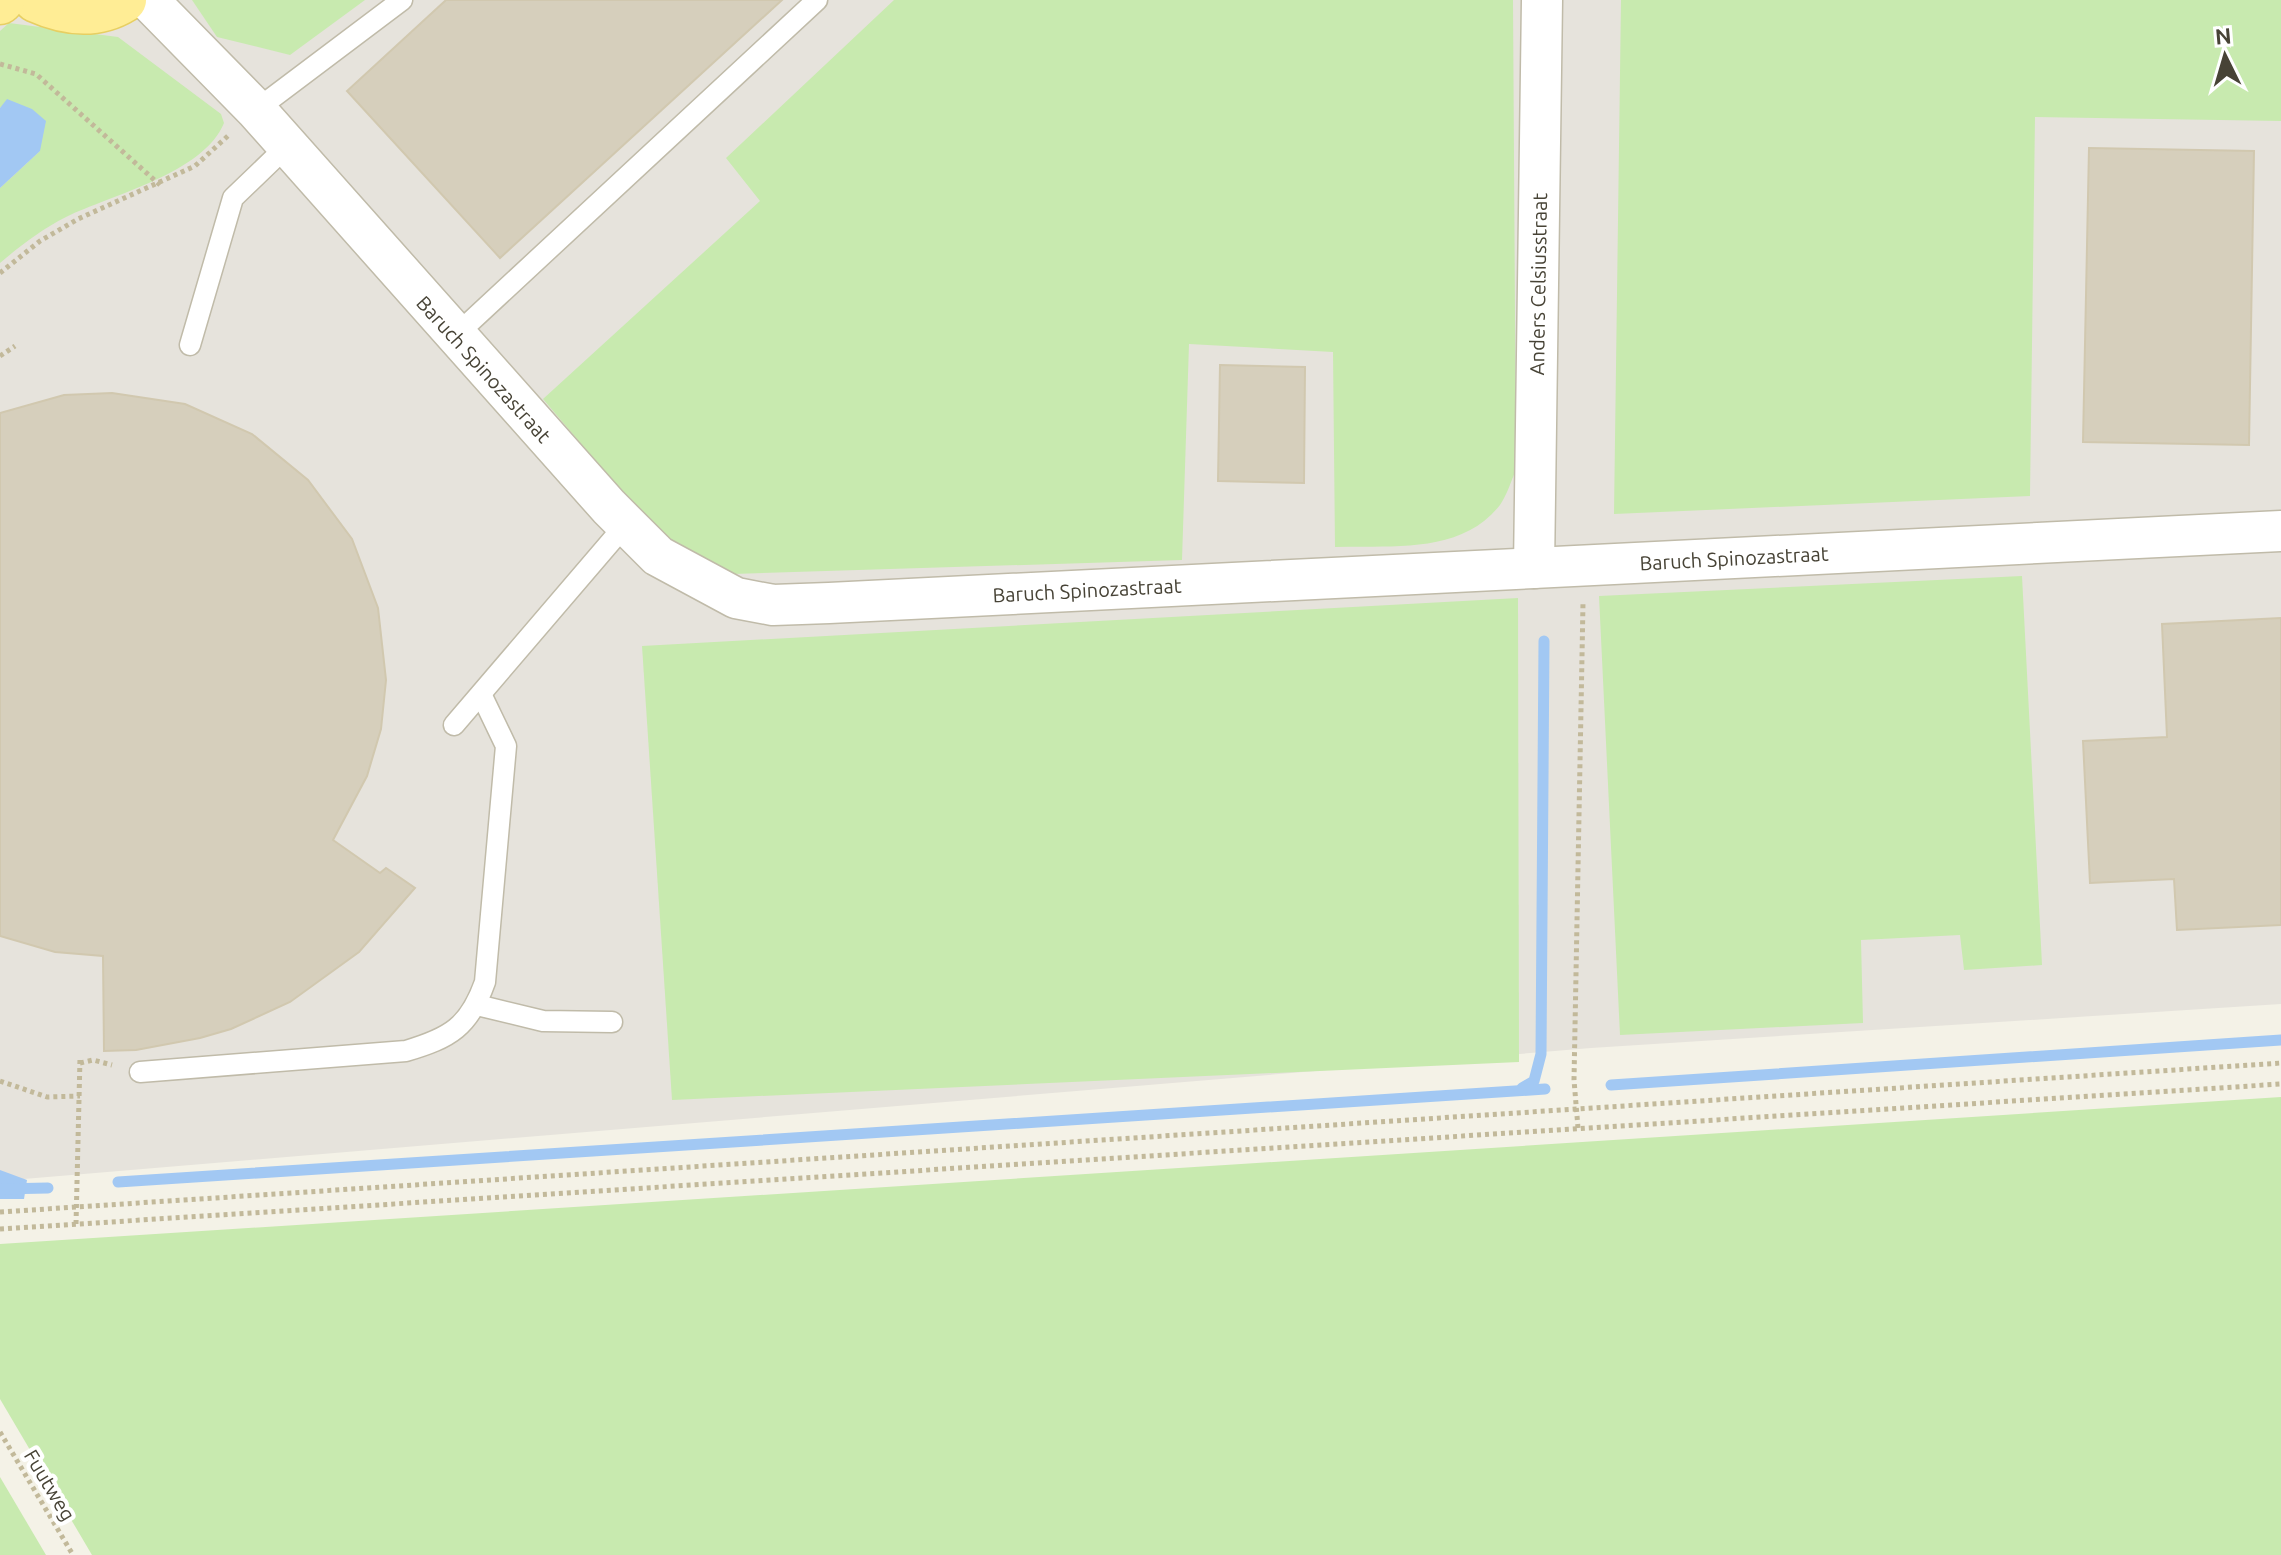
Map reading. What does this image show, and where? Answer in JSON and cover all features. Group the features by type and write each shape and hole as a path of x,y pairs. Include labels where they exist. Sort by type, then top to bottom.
{"main road":[{"path":"36,0 78,13 99,10 124,0"}],"street":[{"name":"Baruch Spinozastraat","path":"148,0 256,110 626,524 658,556 736,598 773,605 2281,531"},
{"name":"Anders Celsiusstraat","path":"1534,568 1542,0"}],"lane":[{"path":"256,110 402,0"},
{"path":"455,336 817,0"},
{"path":"190,345 233,198 287,146"},
{"path":"454,725 626,524"},
{"path":"140,1072 406,1051 437,1042 460,1028 477,1005 485,982 506,746 481,694"},
{"path":"477,1005 543,1021 612,1022"}],"path":[{"path":"0,64 36,74 160,185"},
{"path":"0,273 40,241 67,225 160,185 195,166 256,110"},
{"path":"0,356 15,346"},
{"path":"1578,1129 1574,1080 1584,566"},
{"path":"76,1224 80,1058"},
{"path":"0,1212 2281,1063"},
{"path":"0,1081 47,1097 80,1096"},
{"path":"0,1229 2281,1084"},
{"name":"Fuutweg","path":"0,1432 73,1555"}],"shaded area":[{"path":"0,0 2281,0 2281,1004 1591,1048 0,1181"}],"green space":[{"path":"192,0 365,0 290,55 217,37"},
{"path":"894,0 1513,0 1516,470 1500,505 1484,521 1445,540 1402,546 1335,547 1333,352 1189,344 1182,560 733,574 654,530 543,399 760,201 726,158"},
{"path":"1621,0 2281,0 2281,121 2035,117 2030,496 1614,514"},
{"path":"9,23 118,37 221,114 224,123 197,156 177,169 57,222 0,263 0,188 40,151 8,100 0,108 0,31"},
{"path":"2022,576 2042,965 1964,970 1960,935 1861,940 1863,1023 1620,1035 1599,596"},
{"path":"1518,598 1519,1062 672,1100 642,646"},
{"path":"2281,1097 2281,1555 92,1555 0,1399 0,1244"},
{"path":"0,1477 46,1555 0,1555"}],"water":[{"path":"7,99 32,109 46,121 40,151 0,188 0,108"},
{"path":"0,1170 27,1180 24,1199 0,1199"}],"building":[{"path":"446,0 782,0 500,258 347,91"},
{"path":"2089,148 2254,151 2249,445 2083,442"},
{"path":"1220,365 1305,367 1304,483 1218,481"},
{"path":"112,393 185,404 252,434 308,480 352,539 378,608 386,680 381,729 367,776 333,840 380,873 386,868 415,888 359,952 290,1002 231,1029 200,1038 136,1050 104,1051 103,956 55,952 0,936 0,413 64,395"},
{"path":"2281,618 2281,925 2177,930 2174,879 2090,883 2083,741 2167,737 2162,624"}],"waterway":[{"path":"1522,1088 1534,1081 1541,1054 1544,641"},
{"path":"1611,1085 2281,1040"},
{"path":"118,1182 1545,1089"},
{"path":"0,1189 48,1188"}]}
